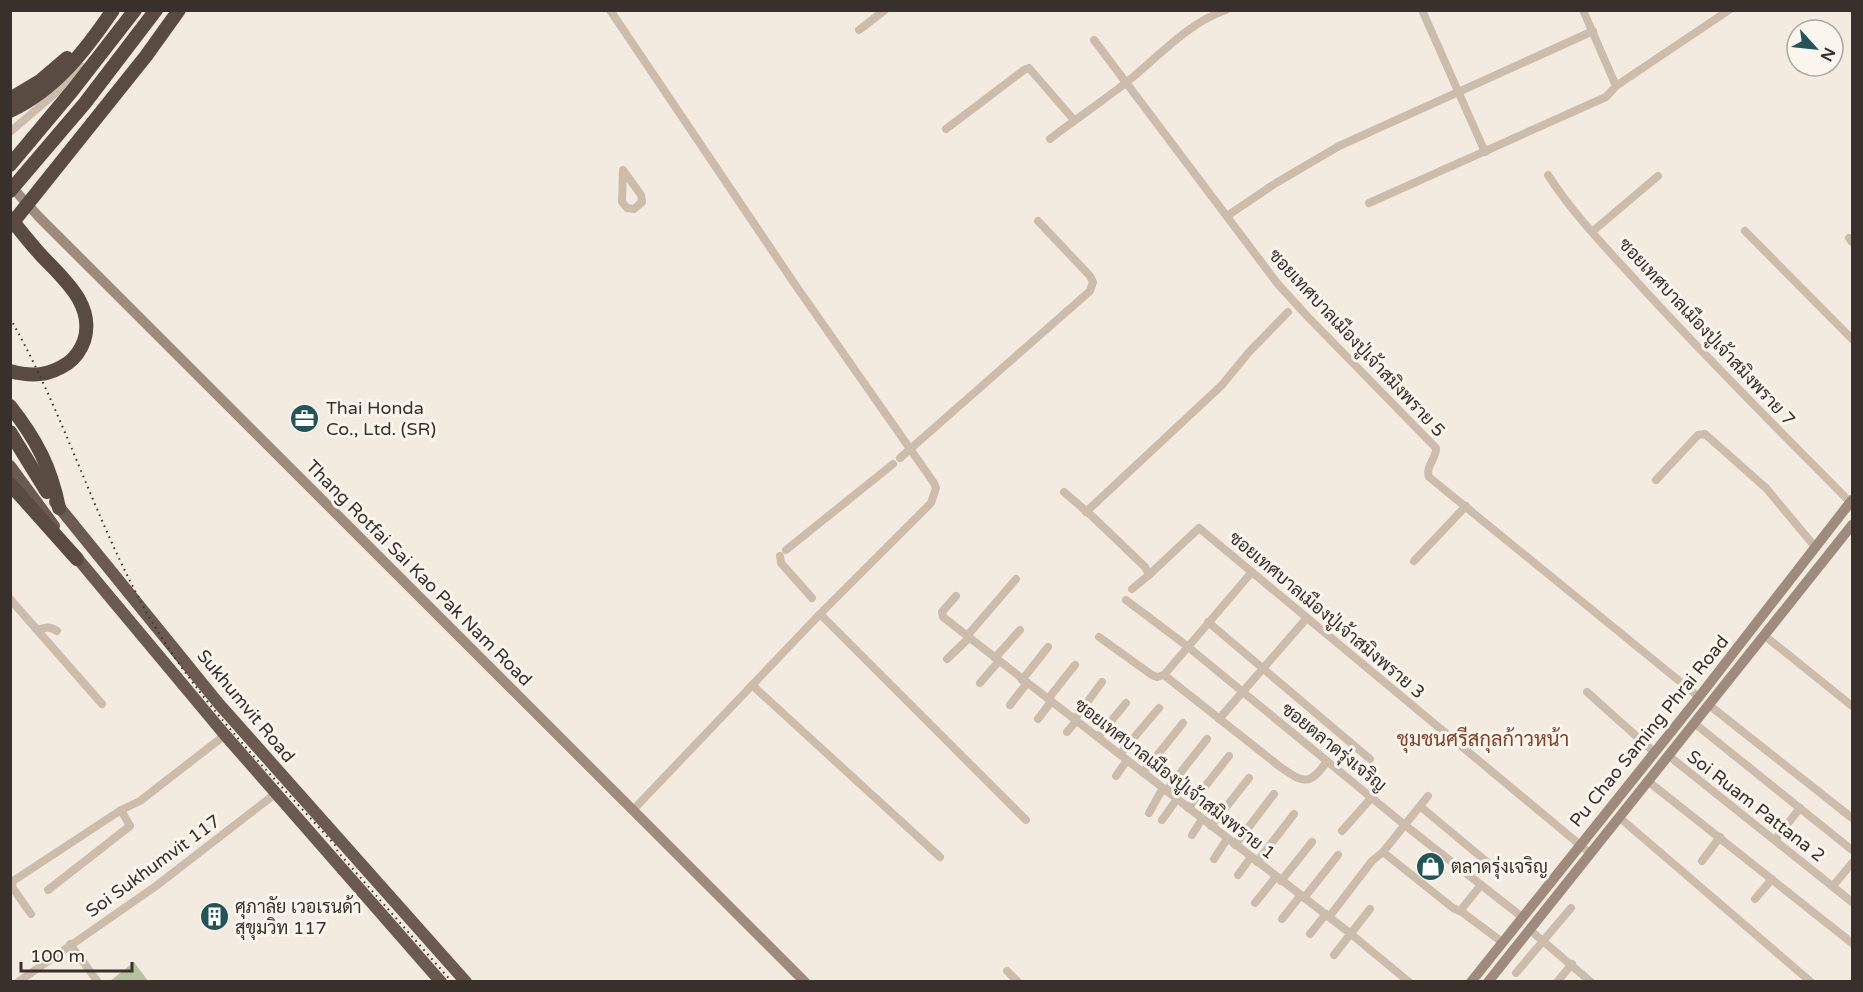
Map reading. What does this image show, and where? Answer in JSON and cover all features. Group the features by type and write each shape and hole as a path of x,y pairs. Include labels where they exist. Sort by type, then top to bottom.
{"highway":[{"path":"10,99 23,93 55,69 111,10"},
{"path":"10,111 58,80 87,46 111,10"},
{"path":"10,165 72,91 135,10"},
{"path":"10,191 85,103 156,10"},
{"path":"10,226 133,73 179,10"},
{"path":"10,218 74,290 83,311 86,332 79,351 71,360 56,370 47,374 33,375 10,371"},
{"path":"10,406 25,425 48,467 59,508"},
{"path":"10,432 48,492"},
{"name":"Sukhumvit Road","path":"10,445 180,657 287,782 466,981"},
{"name":"Sukhumvit Road","path":"10,466 77,559 167,667 275,794 441,981"},
{"path":"10,484 77,559"},
{"path":"167,667 180,657"}],"main road":[{"name":"Thang Rotfai Sai Kao Pak Nam Road","path":"10,185 805,981"},
{"name":"Pu Chao Saming Phrai Road","path":"1471,981 1852,502"},
{"name":"Pu Chao Saming Phrai Road","path":"1488,981 1852,525"},
{"path":"1765,613 1776,621"},
{"path":"1695,701 1705,709"}],"street":[{"path":"10,132 72,79 128,10"},
{"path":"30,207 186,10"},
{"path":"610,10 936,489 931,503 820,614 633,810"},
{"path":"859,30 885,10"},
{"path":"1050,139 1206,19 1226,10"},
{"path":"1422,10 1485,152"},
{"path":"1583,10 1616,86"},
{"path":"1370,203 1606,97 1616,86 1730,10"},
{"path":"1227,216 1276,183 1339,146 1593,31"},
{"name":"ซอยเทศบาลเมืองปู่เจ้าสมิงพราย 5","path":"1094,40 1277,283 1436,447 1427,471 1428,477 1466,506 1695,701"},
{"path":"946,129 1027,68 1032,70 1074,120"},
{"path":"623,170 641,195 642,202 637,208 627,208 622,202 623,170"},
{"name":"ซอยเทศบาลเมืองปู่เจ้าสมิงพราย 7","path":"1548,176 1558,192 1689,338 1852,502"},
{"path":"1593,231 1658,176"},
{"path":"900,458 1090,291 1092,282 1090,276 1038,220"},
{"path":"1745,231 1852,339"},
{"path":"1086,512 1222,385 1249,352 1288,312"},
{"path":"1656,480 1698,435 1705,434 1766,488 1816,548"},
{"path":"812,598 781,563 783,553 893,464"},
{"path":"1064,492 1145,567 1149,574 1132,589"},
{"path":"1414,561 1466,506"},
{"name":"ซอยเทศบาลเมืองปู่เจ้าสมิงพราย 3","path":"1149,574 1199,528 1591,854"},
{"path":"1099,637 1152,675 1157,677 1164,675 1251,573"},
{"path":"948,659 1016,579"},
{"name":"ซอยเทศบาลเมืองปู่เจ้าสมิงพราย 1","path":"956,596 942,615 1409,981"},
{"name":"ซอยตลาดรุ่งเจริญ","path":"1126,600 1187,646 1406,826 1522,917"},
{"path":"11,601 102,704"},
{"path":"820,614 1026,820"},
{"path":"1219,719 1306,619"},
{"path":"1208,622 1370,759"},
{"path":"38,630 52,627 57,631"},
{"path":"980,683 1020,630"},
{"path":"1765,636 1852,706"},
{"path":"1010,705 1048,646"},
{"path":"1038,719 1075,665"},
{"path":"1164,675 1278,766 1298,779 1308,781 1313,778 1327,761"},
{"path":"1067,732 1102,682"},
{"path":"752,685 940,857"},
{"path":"1587,692 1654,753"},
{"path":"1098,737 1126,703"},
{"path":"1116,776 1124,757 1159,708"},
{"path":"1705,709 1852,818"},
{"path":"1143,773 1183,723"},
{"path":"1694,723 1852,850"},
{"path":"31,914 12,887 13,881 121,810 141,801 225,735"},
{"path":"1149,813 1164,789 1207,739"},
{"path":"1188,808 1229,756"},
{"name":"Soi Ruam Pattana 2","path":"1669,756 1852,902"},
{"path":"1211,826 1249,778"},
{"path":"1649,782 1852,943"},
{"name":"Soi Sukhumvit 117","path":"18,981 156,886 275,794"},
{"path":"1235,845 1274,794"},
{"path":"1310,934 1372,861 1406,826 1428,796"},
{"path":"1342,831 1372,797"},
{"path":"1162,820 1177,799"},
{"path":"1420,807 1493,867"},
{"path":"1774,840 1800,808"},
{"path":"48,890 130,826 121,810"},
{"path":"1238,875 1294,814"},
{"path":"1620,818 1811,981"},
{"path":"1192,835 1202,819"},
{"path":"1702,861 1720,837"},
{"path":"1214,859 1227,839"},
{"path":"1255,903 1312,842"},
{"path":"1383,852 1452,908 1460,911 1502,942"},
{"path":"1282,919 1338,855"},
{"path":"1833,886 1852,863"},
{"path":"1755,899 1772,879"},
{"path":"1460,911 1481,885"},
{"path":"1516,973 1571,908"},
{"path":"1334,955 1370,909"},
{"path":"1530,930 1591,981"},
{"path":"70,945 98,981"},
{"path":"1557,981 1572,964"},
{"path":"1007,971 1018,981"}],"green space":[{"path":"134,962 148,981 110,981"}],"railway":[{"path":"10,318 46,388 124,569 142,604 183,669 231,730 335,845 338,852 452,982"}],"place":[{"name":"Thai Honda Co., Ltd. (SR)","path":"305,418"},
{"name":"ตลาดรุ่งเจริญ","path":"1430,867"},
{"name":"ศุภาลัย เวอเรนด้า สุขุมวิท 117","path":"214,917"}],"district":[{"name":"ชุมชนศรีสกุลก้าวหน้า","path":"1483,740"}]}
